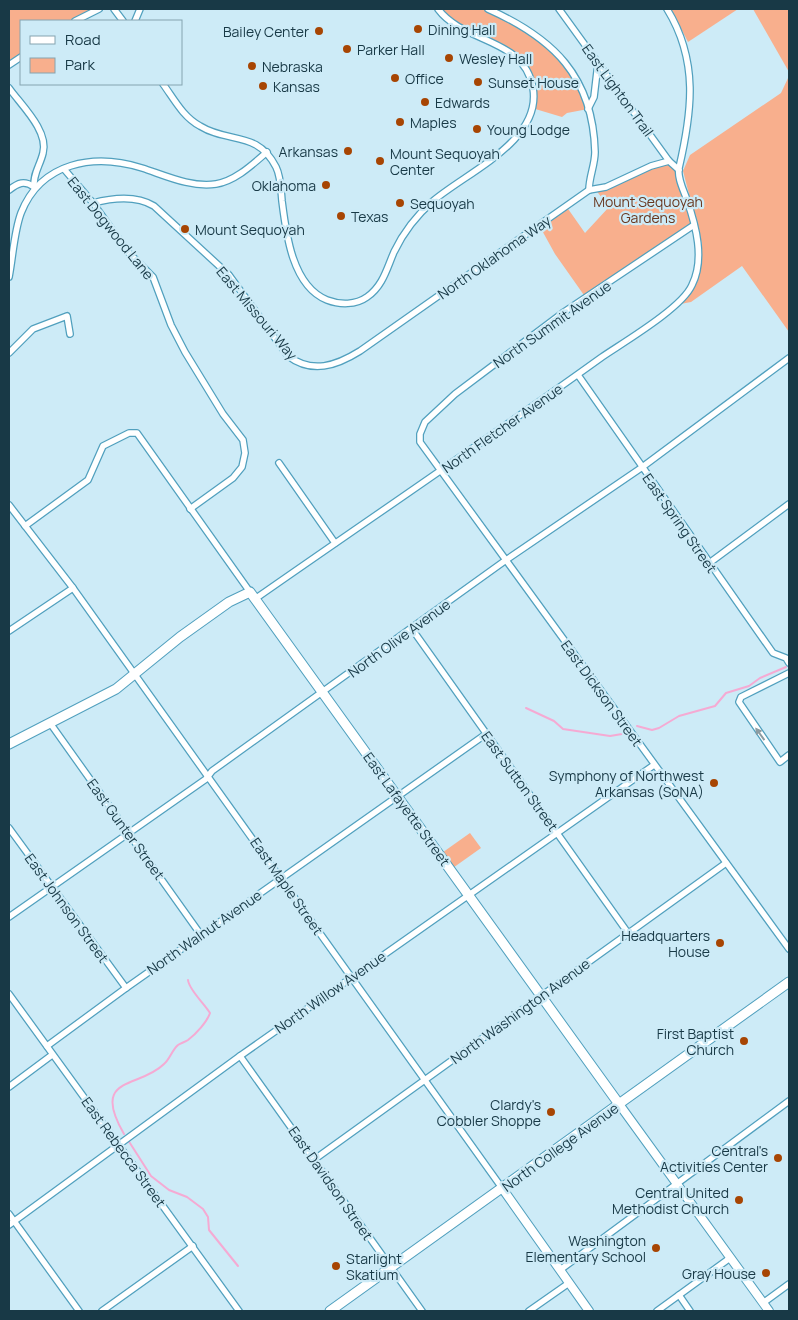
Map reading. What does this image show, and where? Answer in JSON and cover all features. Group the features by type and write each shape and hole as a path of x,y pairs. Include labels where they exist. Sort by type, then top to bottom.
{"main road":[{"path":"9,744 116,690 201,622 239,596 253,595"},
{"name":"East Lafayette Street","path":"253,595 619,1104"},
{"name":"North College Avenue","path":"330,1311 789,982"}],"street":[{"path":"77,20 99,9"},
{"path":"114,9 123,9"},
{"path":"114,9 122,20"},
{"path":"164,85 186,115 199,126 212,133 249,140 267,152 277,169 286,231 300,271 316,293 338,303 357,302 374,291 382,282 401,241 425,209 511,144 531,114 533,101 531,82 523,65 509,50 453,24 438,9"},
{"path":"488,9 534,33 555,50 578,82 588,109 595,152 590,190"},
{"name":"East Lighton Trail","path":"559,9 669,161 679,170"},
{"path":"667,9 679,29 688,60 691,91 685,150 679,170"},
{"path":"9,65 20,58"},
{"path":"588,109 594,96 598,63"},
{"path":"9,88 43,136 45,147 33,177 34,187 21,214 9,276"},
{"path":"34,187 64,169 87,161 102,160 133,165 182,181 215,184 245,170 267,152"},
{"name":"North Oklahoma Way","path":"325,367 347,359 360,351 590,190 606,186 651,166 669,161"},
{"name":"East Dogwood Lane","path":"64,169 93,203 128,252 153,277 171,326 185,352 223,414 242,440 245,453 242,466 234,478 190,509"},
{"name":"North Fletcher Avenue","path":"253,595 335,544 675,305 692,286 697,269 698,247 679,170"},
{"path":"9,190 19,182 28,183 34,187"},
{"name":"East Missouri Way","path":"93,203 106,200 136,199 154,206 229,276 288,356 298,364 325,367"},
{"name":"North Summit Avenue","path":"420,434 425,422 455,394 564,312 694,225"},
{"path":"9,353 34,329 67,316 70,334"},
{"name":"North Olive Avenue","path":"9,917 506,560 641,468 789,358"},
{"name":"East Spring Street","path":"578,375 708,564 773,653 788,659"},
{"name":"East Lafayette Street","path":"25,526 88,480 103,446 129,433 137,433 253,595"},
{"name":"East Dickson Street","path":"420,434 420,442 439,471 789,949"},
{"path":"278,463 335,544"},
{"path":"708,564 789,504"},
{"name":"East Maple Street","path":"9,505 74,588 589,1311"},
{"path":"9,632 74,588"},
{"name":"East Sutton Street","path":"412,629 628,933"},
{"path":"789,673 741,697 739,702 780,762 789,755"},
{"name":"East Gunter Street","path":"50,723 201,935"},
{"name":"North Walnut Avenue","path":"47,1046 126,988 486,734"},
{"name":"North Willow Avenue","path":"11,1223 240,1056 654,765"},
{"name":"East Johnson Street","path":"9,828 126,988"},
{"name":"North Washington Avenue","path":"315,1159 726,863"},
{"name":"East Rebecca Street","path":"9,994 239,1311"},
{"path":"9,1088 52,1054"},
{"name":"East Davidson Street","path":"240,1056 422,1311"},
{"path":"560,1270 789,1101"},
{"name":"East Lafayette Street","path":"619,1104 769,1311"},
{"path":"9,1214 11,1223 78,1311"},
{"path":"102,1311 192,1246"},
{"path":"657,1311 730,1258"},
{"path":"529,1311 569,1283"},
{"path":"763,1303 789,1284"},
{"path":"679,1296 690,1311"}],"green space":[{"path":"9,9 94,9 77,20 20,20 20,58 9,65"},
{"path":"438,9 488,9 534,33 567,65 588,109 567,113 562,117 532,108 530,76 517,57 464,30"},
{"path":"671,9 738,9 688,42"},
{"path":"753,9 789,9 789,72"},
{"path":"789,76 789,332 742,266 691,302 675,305 698,281 702,244 683,171 690,155 781,93"},
{"name":"Mount Sequoyah Gardens","path":"669,161 679,170 694,225 586,298 555,254 539,225 566,206 585,233 609,207 595,189"},
{"path":"470,833 481,848 450,870 439,855"}],"waterway":[{"path":"637,726 652,730 679,716 715,706 726,693 749,686 760,678 786,667"},
{"path":"526,708 554,721 563,729 610,736 622,734"},
{"path":"124,1134 115,1115 112,1102 115,1093 122,1086 154,1072 164,1064 178,1045 188,1040 198,1031 210,1013 194,992 188,980"},
{"path":"128,1140 151,1176 169,1190 187,1197 203,1209 208,1217 209,1230 238,1266"}],"place":[{"name":"Dining Hall","path":"418,29"},
{"name":"Bailey Center","path":"319,31"},
{"name":"Parker Hall","path":"347,49"},
{"name":"Wesley Hall","path":"449,58"},
{"name":"Nebraska","path":"252,66"},
{"name":"Office","path":"395,78"},
{"name":"Sunset House","path":"478,82"},
{"name":"Kansas","path":"263,86"},
{"name":"Edwards","path":"425,102"},
{"name":"Maples","path":"400,122"},
{"name":"Young Lodge","path":"477,129"},
{"name":"Arkansas","path":"348,151"},
{"name":"Mount Sequoyah Center","path":"380,161"},
{"name":"Oklahoma","path":"326,185"},
{"name":"Sequoyah","path":"400,203"},
{"name":"Texas","path":"341,216"},
{"name":"Mount Sequoyah","path":"185,229"},
{"name":"Symphony of Northwest Arkansas (SoNA)","path":"714,783"},
{"name":"Headquarters House","path":"720,943"},
{"name":"First Baptist Church","path":"744,1041"},
{"name":"Clardy's Cobbler Shoppe","path":"551,1112"},
{"name":"Central's Activities Center","path":"778,1158"},
{"name":"Central United Methodist Church","path":"739,1200"},
{"name":"Washington Elementary School","path":"656,1248"},
{"name":"Starlight Skatium","path":"336,1266"},
{"name":"Gray House","path":"766,1273"}]}
